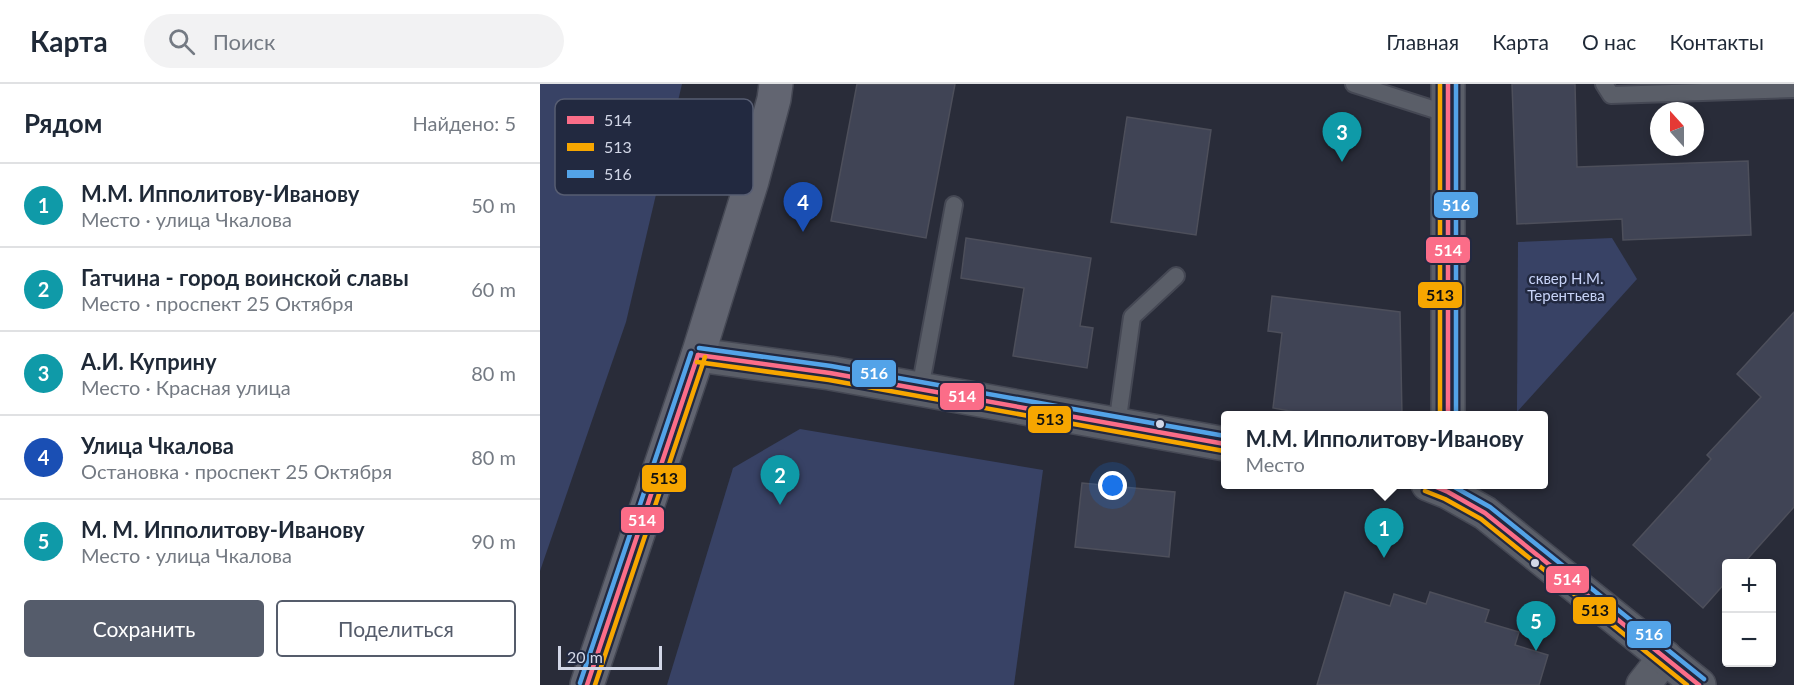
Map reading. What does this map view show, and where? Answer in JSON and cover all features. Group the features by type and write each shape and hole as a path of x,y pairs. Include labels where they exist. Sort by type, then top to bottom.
{"main road":[{"path":"753,178 776,84"},
{"path":"1448,99 1448,411"},
{"path":"587,685 699,355 748,195"},
{"path":"699,355 821,372 1221,443"},
{"path":"1444,489 1485,513 1699,685"},
{"path":"1643,685 1665,657"}],"lane":[{"path":"1354,84 1448,99"},
{"path":"1604,84 1611,95 1794,89"},
{"path":"920,389 954,206"},
{"path":"1118,425 1131,317 1176,276"}],"green space":[{"path":"540,84 682,84 678,99 555,99 555,195 656,195 626,322 540,571"},
{"name":"сквер Н.М. Терентьева","path":"1612,238 1637,279 1517,411 1518,242"},
{"path":"800,429 1043,470 1014,685 667,685 733,468"}],"building":[{"path":"857,84 955,84 926,238 831,221"},
{"path":"1512,84 1575,84 1577,167 1748,161 1751,235 1623,240 1622,219 1517,224"},
{"path":"1127,117 1211,130 1196,235 1111,222"},
{"path":"966,238 1091,258 1080,326 1093,328 1087,368 1013,356 1024,288 961,278"},
{"path":"1272,296 1400,312 1402,411 1290,411 1273,408 1282,333 1268,331"},
{"path":"1794,312 1794,507 1747,559 1722,559 1722,587 1703,608 1633,545 1711,459 1707,455 1761,397 1737,374"},
{"path":"1082,483 1175,492 1169,557 1075,547"},
{"path":"1345,592 1390,606 1394,594 1426,604 1430,592 1489,610 1485,622 1519,632 1515,645 1548,655 1539,685 1317,685"}],"transit line":[{"name":"513","path":"1440,84 1440,411"},
{"name":"514","path":"1448,84 1448,411"},
{"name":"516","path":"1456,84 1456,411"},
{"name":"516","path":"699,348 831,366 1221,435"},
{"name":"516","path":"580,683 691,353"},
{"name":"514","path":"698,355 830,373 1221,443"},
{"name":"514","path":"587,685 698,355"},
{"name":"513","path":"595,685 705,357"},
{"name":"513","path":"697,362 829,380 1221,450"},
{"name":"514","path":"1441,489 1485,513 1699,685"},
{"name":"516","path":"1458,489 1490,507 1704,679"},
{"name":"513","path":"1425,491 1481,519 1687,685"}],"place":[{"name":"А.И. Куприну","path":"1342,162"},
{"name":"Улица Чкалова","path":"803,232"},
{"name":"Гатчина - город воинской славы","path":"780,505"},
{"name":"М.М. Ипполитову-Иванову","path":"1384,558"},
{"name":"М. М. Ипполитову-Иванову","path":"1536,651"}]}
